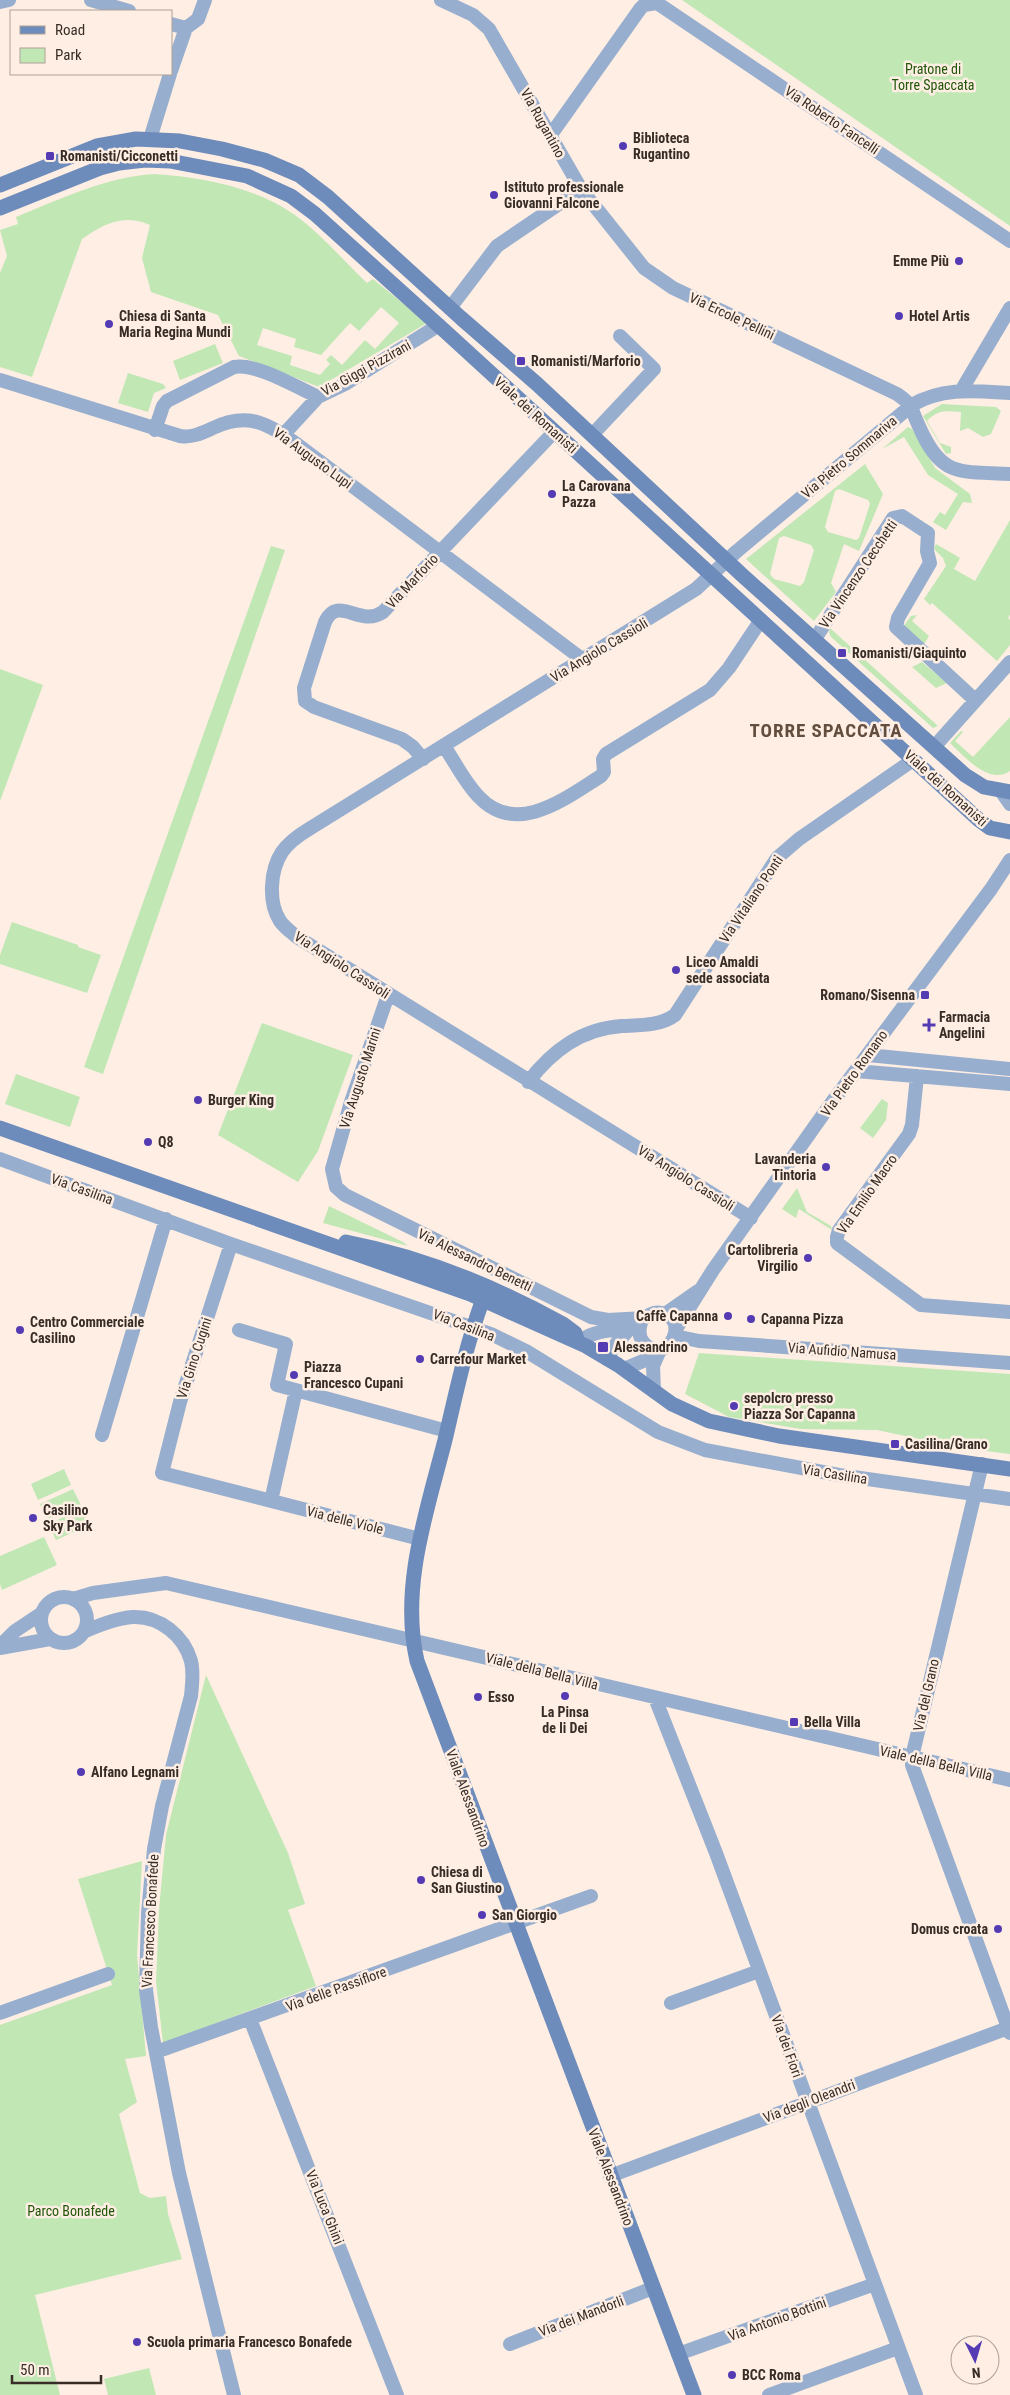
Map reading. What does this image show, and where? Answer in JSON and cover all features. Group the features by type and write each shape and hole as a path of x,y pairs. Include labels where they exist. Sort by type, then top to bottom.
{"street":[{"path":"0,2 9,0"},
{"path":"92,0 126,10"},
{"path":"172,69 186,28 198,20 204,0"},
{"name":"Via Rugantino","path":"441,0 473,15 490,29 581,189"},
{"name":"Via Roberto Fancelli","path":"550,136 640,9 653,3 660,4 1010,241"},
{"path":"172,24 186,28"},
{"path":"150,139 170,75"},
{"name":"Viale dei Romanisti","path":"0,185 97,146 120,141 150,139 180,141 242,154 273,163 299,175 328,197 934,747 972,780 984,787 1006,792 1010,804"},
{"name":"Viale dei Romanisti","path":"0,208 90,172 131,161 170,161 247,176 274,186 303,204 439,326 986,826 1010,832"},
{"path":"450,308 497,246 581,189"},
{"name":"Via Ercole Pellini","path":"581,189 638,262 661,281 703,303 878,383 912,405"},
{"path":"961,391 1010,308"},
{"name":"Via Giggi Pizzirani","path":"155,430 163,406 167,401 234,367 242,366 256,369 318,397 345,384 439,326"},
{"path":"592,435 654,369 620,336"},
{"name":"Via Augusto Lupi","path":"0,380 155,430 189,437 229,421 244,419 263,424 283,435 582,659"},
{"name":"Via Pietro Sommariva","path":"711,575 912,405 932,395 961,391 1010,393"},
{"path":"283,435 318,397"},
{"path":"912,405 923,434 944,465 960,471 1010,474"},
{"name":"Via Marforio","path":"423,759 407,742 314,707 305,701 303,692 325,622 331,613 342,610 370,618 381,614 554,432"},
{"name":"Via Vincenzo Cecchetti","path":"815,640 893,518 902,516 928,533 930,563 898,618 896,627 975,700"},
{"name":"Via Angiolo Cassioli","path":"711,575 696,589 668,608 582,659 298,836 281,854 274,874 274,906 283,925 297,937 528,1082 751,1218"},
{"path":"444,746 475,792 486,804 516,814 531,814 544,810 603,774 605,768 603,759 606,754 710,690 729,668 761,620"},
{"path":"934,747 1010,662"},
{"name":"Via Vitaliano Ponti","path":"528,1082 556,1050 585,1034 608,1027 654,1024 675,1015 777,858 799,840 913,760"},
{"name":"Via Pietro Romano","path":"675,1332 701,1289 827,1109 991,889 1010,860"},
{"name":"Via Augusto Marini","path":"334,1162 351,1102 388,995"},
{"path":"868,1055 1010,1068"},
{"path":"856,1071 1010,1084"},
{"name":"Via Emilio Macro","path":"917,1076 911,1131 839,1230 836,1237 837,1243 921,1305 1010,1312"},
{"name":"Via Casilina","path":"0,1128 482,1299 579,1343 607,1358 654,1391 687,1411 730,1427 1010,1469"},
{"name":"Via Casilina","path":"4,1160 231,1244 473,1327 526,1351 658,1432 706,1450 839,1475 1010,1499"},
{"name":"Via Alessandro Benetti","path":"334,1162 332,1174 339,1190 378,1213 591,1317 639,1322"},
{"path":"102,1435 166,1220"},
{"name":"Via Casilina","path":"305,1236 380,1249 468,1277 563,1324 575,1333 579,1343"},
{"name":"Via Gino Cugini","path":"162,1473 180,1402 231,1244"},
{"name":"Via Pietro Romano","path":"665,1314 701,1289"},
{"name":"Viale Alessandrino","path":"482,1299 473,1327 420,1540 411,1589 412,1640 417,1661 694,2395"},
{"path":"607,1358 616,1344 639,1322 654,1313 665,1314 672,1320 675,1332 669,1345 658,1353 624,1369"},
{"path":"579,1343 588,1336 639,1322"},
{"path":"639,1322 642,1342 658,1353"},
{"path":"239,1330 286,1344 276,1385 447,1431"},
{"name":"Via Aufidio Namusa","path":"675,1332 699,1341 1010,1363"},
{"path":"654,1391 652,1369 658,1353"},
{"path":"271,1501 296,1390"},
{"name":"Via del Grano","path":"982,1464 912,1757 912,1765 1009,2030"},
{"name":"Via delle Viole","path":"162,1473 420,1540"},
{"name":"Viale della Bella Villa","path":"0,1647 15,1631 42,1613 52,1601 59,1598 73,1599 93,1593 166,1583 1010,1780"},
{"path":"73,1599 83,1607 86,1613 85,1631"},
{"path":"42,1613 42,1628 50,1639"},
{"name":"Via Francesco Bonafede","path":"85,1631 116,1620 134,1617 149,1618 168,1628 184,1644 191,1662 193,1678 191,1696 162,1806 154,1849 149,1894 146,1990 181,2184 234,2395"},
{"name":"Viale della Bella Villa","path":"0,1647 50,1639 66,1644 73,1642 85,1631"},
{"name":"Via dei Fiori","path":"655,1698 716,1853 916,2395"},
{"name":"Via delle Passiflore","path":"156,2052 591,1896"},
{"path":"671,2003 759,1971"},
{"path":"0,2013 108,1974"},
{"name":"Via Luca Ghini","path":"250,2019 398,2395"},
{"name":"Via degli Oleandri","path":"610,2176 1009,2030"},
{"name":"Via Antonio Bottini","path":"678,2354 875,2284"},
{"name":"Via dei Mandorli","path":"510,2344 653,2288"},
{"path":"769,2395 898,2348"}],"green space":[{"name":"Pratone di Torre Spaccata","path":"682,0 1010,0 1010,226"},
{"path":"172,175 209,181 228,185 263,197 279,205 295,215 314,231 367,283 373,279 427,323 319,387 239,356 218,315 151,292 142,258 150,225 123,220 106,225 82,239 32,377 0,367 0,273 7,256 0,230 18,224 16,217 67,196 118,179 136,176","holes":["381,307 399,323 375,349 365,340 342,365 331,355 326,360 330,364 320,375 290,365 292,356 257,345 263,328 296,339 294,347 321,355 350,323 359,331"]},
{"path":"215,344 223,363 180,380 173,361"},
{"path":"128,373 163,384 166,388 154,393 148,412 118,403"},
{"path":"942,404 996,407 1001,411 991,434 983,437 968,428 960,431 961,412 942,412 931,417 927,421 940,443 951,447 951,453 946,454 923,416"},
{"path":"908,427 912,429 935,468 970,494 972,503 963,502 946,530 933,522 940,512 945,515 958,494 928,475 904,437 882,449"},
{"path":"865,464 883,494 859,551 844,544 831,583 836,592 814,621 746,559","holes":["839,489 868,500 870,504 859,538 856,540 828,532 825,527 835,491","784,536 811,545 814,550 804,582 800,586 774,579 770,574 779,538"]},
{"path":"1010,520 1010,615 1008,618 1010,620 1010,645 997,661 932,603 930,605 924,599 946,566 943,558 934,549 936,544 960,558 954,569 975,581"},
{"path":"271,546 285,550 103,1074 84,1067"},
{"path":"917,615 912,621 929,636 923,646 903,627 911,616"},
{"path":"830,628 938,726 933,728 831,637 829,633"},
{"path":"922,662 947,683 936,688 912,667"},
{"path":"0,669 43,685 0,801"},
{"path":"1010,717 1010,771 1002,775 985,772 970,762 950,743 961,731 963,732 955,741 973,757"},
{"path":"12,922 101,955 87,993 0,964 0,955"},
{"path":"262,1023 353,1055 318,1151 298,1182 218,1135"},
{"path":"16,1074 80,1097 70,1127 5,1104"},
{"path":"882,1099 888,1103 886,1120 873,1138 860,1128"},
{"path":"797,1188 807,1212 831,1226 832,1230 799,1209 796,1218 782,1209"},
{"path":"329,1206 403,1242 408,1246 323,1223"},
{"path":"699,1353 1010,1374 1010,1454 961,1448 877,1430 801,1429 729,1417 685,1394"},
{"path":"64,1469 71,1485 38,1500 31,1484"},
{"path":"73,1489 81,1505 48,1520 40,1504"},
{"path":"82,1509 89,1525 56,1540 48,1524"},
{"path":"44,1537 57,1565 2,1590 0,1584 0,1556"},
{"path":"206,1675 288,1853 305,1904 288,1910 316,1986 163,2043 156,1982 159,1909 166,1835"},
{"name":"Parco Bonafede","path":"142,1861 137,1955 146,2056 125,2059 137,2102 119,2114 140,2193 150,2198 166,2196 168,2214 182,2259 35,2295 60,2395 0,2395 0,2025 112,1985 78,1879"},
{"path":"149,2368 156,2395 108,2395 104,2379"}],"place":[{"name":"Biblioteca Rugantino","path":"623,146"},
{"name":"Romanisti/Cicconetti","path":"50,156"},
{"name":"Istituto professionale Giovanni Falcone","path":"494,195"},
{"name":"Emme Più","path":"959,261"},
{"name":"Hotel Artis","path":"899,316"},
{"name":"Chiesa di Santa Maria Regina Mundi","path":"109,324"},
{"name":"Romanisti/Marforio","path":"521,361"},
{"name":"La Carovana Pazza","path":"552,494"},
{"name":"Romanisti/Giaquinto","path":"842,653"},
{"name":"Liceo Amaldi sede associata","path":"676,970"},
{"name":"Romano/Sisenna","path":"925,995"},
{"name":"Farmacia Angelini","path":"929,1025"},
{"name":"Burger King","path":"198,1100"},
{"name":"Q8","path":"148,1142"},
{"name":"Lavanderia Tintoria","path":"826,1167"},
{"name":"Cartolibreria Virgilio","path":"808,1258"},
{"name":"Caffè Capanna","path":"728,1316"},
{"name":"Capanna Pizza","path":"751,1319"},
{"name":"Centro Commerciale Casilino","path":"20,1330"},
{"name":"Alessandrino","path":"603,1347"},
{"name":"Carrefour Market","path":"420,1359"},
{"name":"Piazza Francesco Cupani","path":"294,1375"},
{"name":"sepolcro presso Piazza Sor Capanna","path":"734,1406"},
{"name":"Casilina/Grano","path":"895,1444"},
{"name":"Casilino Sky Park","path":"33,1518"},
{"name":"La Pinsa de li Dei","path":"565,1696"},
{"name":"Esso","path":"478,1697"},
{"name":"Bella Villa","path":"794,1722"},
{"name":"Alfano Legnami","path":"81,1772"},
{"name":"Chiesa di San Giustino","path":"421,1880"},
{"name":"San Giorgio","path":"482,1915"},
{"name":"Domus croata","path":"998,1929"},
{"name":"Scuola primaria Francesco Bonafede","path":"137,2342"},
{"name":"BCC Roma","path":"732,2375"}],"district":[{"name":"TORRE SPACCATA","path":"826,730"}]}
